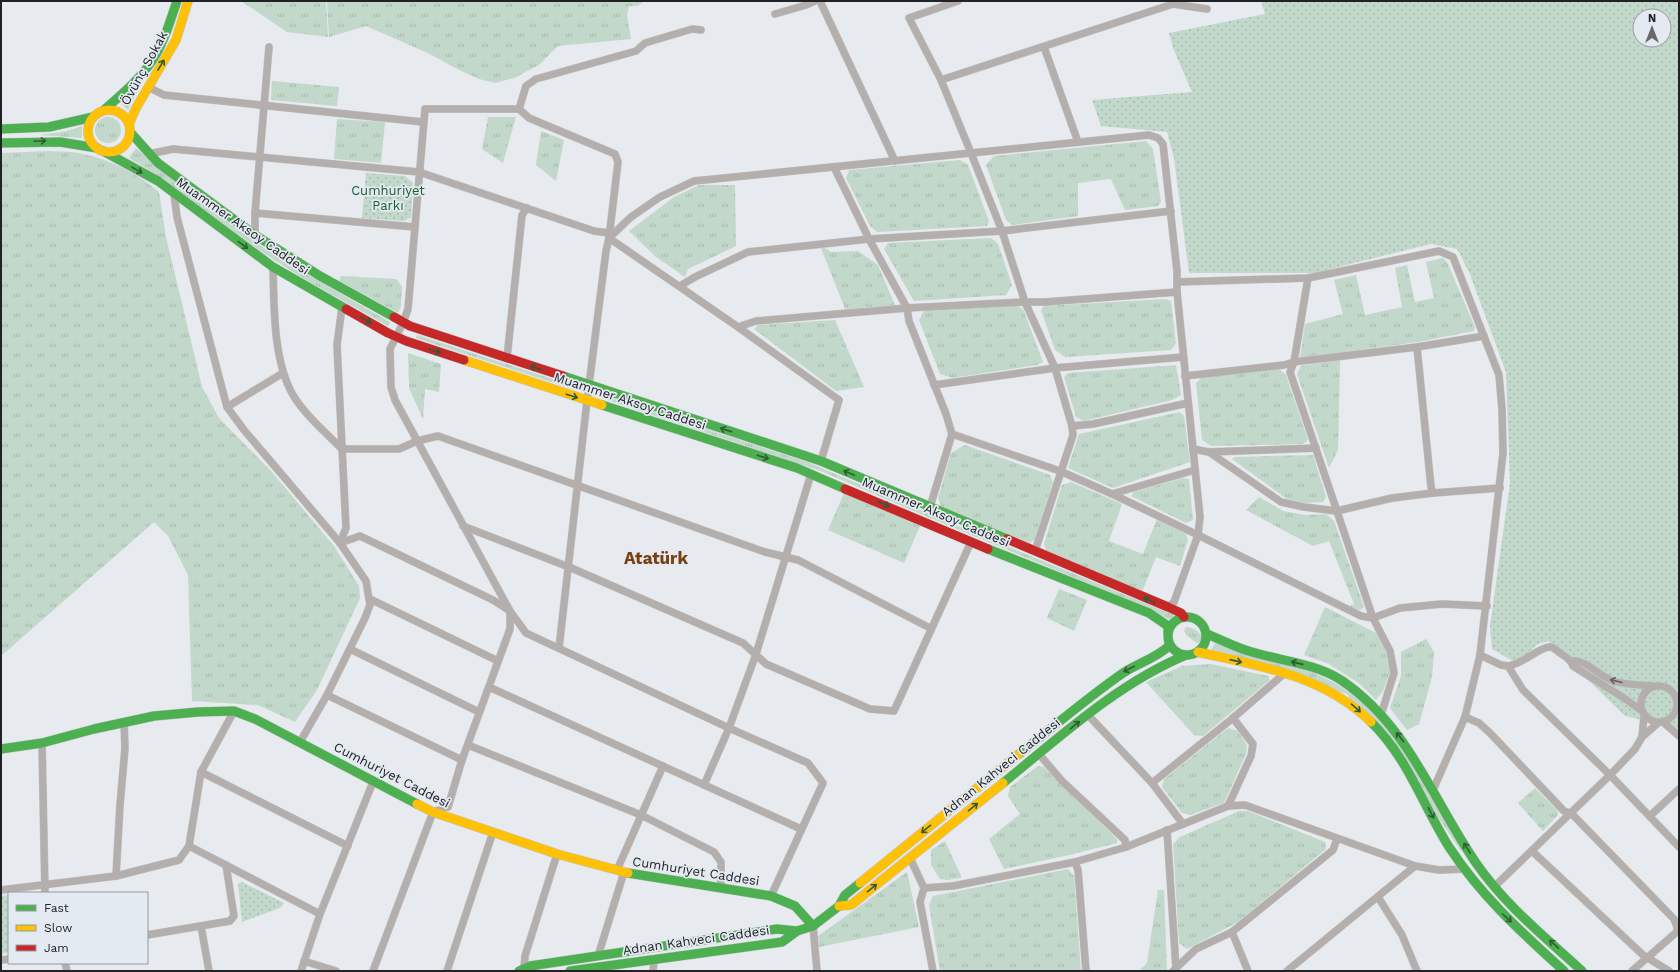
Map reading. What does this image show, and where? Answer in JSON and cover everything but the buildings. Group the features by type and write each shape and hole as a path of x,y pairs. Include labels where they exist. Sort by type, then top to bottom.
{"main road":[{"name":"Övünç Sokak","path":"104,110 124,93 147,68 168,30 177,1"},
{"name":"Övünç Sokak","path":"129,128 136,108 176,40 188,1"},
{"path":"1,129 49,127 93,117 104,110 110,110 122,114 129,128 148,154 164,168 255,235 320,276 403,323 820,461 1168,607 1181,613 1184,617"},
{"path":"93,117 89,123 88,130 92,143 100,149"},
{"path":"1,143 52,140 74,142 114,151 119,149 127,142 129,128"},
{"name":"Muammer Aksoy Caddesi","path":"100,149 158,181 273,266 342,307 395,336 419,346 586,401 782,463 971,542 1149,613 1168,626 1168,633"},
{"path":"1184,617 1190,617 1201,623 1206,634 1205,644 1198,652 1186,656 1176,652 1170,645 1168,633 1173,622 1184,617"},
{"path":"1206,634 1240,649 1320,669 1341,681 1359,694 1381,714 1408,746 1476,863 1494,887 1582,971"},
{"name":"Adnan Kahveci Caddesi","path":"570,971 782,942 797,931 813,926 839,906 845,895 1080,705 1124,672 1164,651 1170,645"},
{"path":"1198,652 1302,677 1345,699 1377,728 1388,741 1408,770 1444,838 1465,869 1497,909 1564,971"},
{"name":"Adnan Kahveci Caddesi","path":"839,906 851,905 1131,682 1186,656"},
{"name":"Cumhuriyet Caddesi","path":"1,749 42,743 154,716 198,712 234,711 255,719 433,812 557,854 620,871 771,896 795,906 813,926"},
{"path":"522,970 598,956 777,929 797,931"}],"street":[{"path":"775,14 815,1"},
{"path":"820,1 895,161"},
{"path":"958,1 909,18 941,80 972,153 1002,231 1025,302 1055,368 1072,426 1073,436 1060,471 1035,551"},
{"path":"941,80 1044,47 1171,2 1207,9"},
{"path":"519,109 526,86 536,79 636,51 645,43 692,29 701,30"},
{"path":"255,235 259,157 269,47"},
{"path":"1044,47 1078,142"},
{"path":"148,87 164,95 423,122"},
{"path":"559,648 586,401 618,162 615,154 529,118 519,109 425,109 408,309 390,349 391,387 395,400 510,612 526,633 728,728 808,763 823,783 771,896"},
{"path":"609,235 631,217 660,197 694,181 1149,135 1158,138 1163,144 1171,211 1183,357 1200,517 1198,535 1174,602 1168,607"},
{"path":"148,154 173,149 419,172 609,235 839,400 820,461"},
{"path":"834,167 869,239 907,308 908,321 946,414 952,434 930,507"},
{"path":"174,194 177,217 228,408 244,430 340,543 366,581 370,605 365,618 327,695 300,742"},
{"path":"507,358 522,215 528,208"},
{"path":"680,286 695,277 748,252 869,239 1002,231 1171,211"},
{"path":"255,213 415,227"},
{"path":"1177,282 1308,278 1439,251 1453,257 1499,375 1502,409 1503,453 1487,606 1480,656 1465,717 1434,790"},
{"path":"273,266 274,315 283,373 293,395 316,423 342,449 399,449 417,441 438,436 765,552 798,560 930,628"},
{"path":"1308,278 1294,362 1290,372 1373,618 1390,651 1394,673 1381,714"},
{"path":"738,327 756,321 907,308 1045,302 1177,292"},
{"path":"340,543 346,528 337,345 342,307"},
{"path":"1185,376 1284,365 1294,362 1417,347 1484,336"},
{"path":"1417,347 1431,487 1433,493"},
{"path":"934,385 1055,368 1183,357"},
{"path":"228,408 283,373"},
{"path":"1072,426 1093,424 1188,403"},
{"path":"952,434 1060,471 1112,494 1361,616 1373,618 1400,608 1442,604 1487,606"},
{"path":"1193,449 1209,452 1316,448"},
{"path":"1209,452 1281,502 1304,507 1337,511 1392,498 1500,488"},
{"path":"1112,494 1195,470"},
{"path":"704,785 728,728 756,654 810,474"},
{"path":"463,526 569,567 743,643 766,664 870,709 894,710 930,628 971,542"},
{"path":"340,543 360,536 493,600 510,612"},
{"path":"370,599 498,661"},
{"path":"373,971 433,812 448,807 462,760 510,629 510,612"},
{"path":"1480,656 1501,665 1508,666 1522,662 1548,647 1553,648 1571,660 1578,660 1614,681 1665,687 1670,690 1676,698 1678,710 1672,717 1642,737 1635,748 1610,775 1494,887"},
{"path":"350,649 480,712"},
{"path":"1571,660 1573,666 1624,698 1643,713 1648,719 1661,723 1679,736"},
{"path":"1508,666 1522,690 1610,775 1679,847"},
{"path":"1152,783 1233,718 1285,673"},
{"path":"1642,737 1643,713 1640,706 1646,691 1655,686"},
{"path":"489,687 802,829"},
{"path":"327,695 462,760"},
{"path":"1,890 116,876 179,860 189,846 201,772 234,711"},
{"path":"1088,715 1152,783 1183,824"},
{"path":"1465,717 1479,723 1490,733 1564,812 1571,813 1674,919 1679,930 1632,971"},
{"path":"1228,806 1251,756 1253,744 1233,718"},
{"path":"116,876 125,748 124,722"},
{"path":"42,743 45,892"},
{"path":"468,745 641,815 714,852 721,862 721,888"},
{"path":"1039,754 1062,781 1125,840 1126,846"},
{"path":"598,956 620,871 641,815 663,766"},
{"path":"201,772 348,846"},
{"path":"301,971 320,914 373,782"},
{"path":"1650,816 1679,789"},
{"path":"924,888 954,886 1075,862 1126,846 1228,806 1245,805 1415,866 1439,870 1465,869"},
{"path":"1167,830 1174,970"},
{"path":"447,971 493,832"},
{"path":"1174,970 1196,949 1232,932 1333,850 1337,839"},
{"path":"189,846 320,914"},
{"path":"1532,850 1643,955 1669,971"},
{"path":"522,970 557,854"},
{"path":"910,858 924,888 920,902 933,971"},
{"path":"1075,862 1078,870 1086,971"},
{"path":"148,935 230,921 234,916 226,865"},
{"path":"1287,971 1415,866"},
{"path":"1378,897 1402,935 1417,971"},
{"path":"201,926 209,971"},
{"path":"813,926 817,971"},
{"path":"1232,932 1248,971"},
{"path":"653,971 654,960"},
{"path":"304,961 336,971"}],"green space":[{"path":"241,1 326,1 328,37 287,32"},
{"path":"327,1 644,1 638,6 629,6 627,15 631,39 558,46 539,65 514,78 495,83 479,79 430,54 366,26 329,37"},
{"path":"1261,1 1679,1 1679,733 1665,725 1625,716 1548,641 1538,644 1516,663 1492,649 1490,626 1510,483 1506,372 1469,272 1457,249 1431,244 1314,273 1189,273 1174,158 1167,132 1101,126 1092,100 1192,92 1173,48 1169,33 1265,14"},
{"path":"145,76 128,110 122,104"},
{"path":"272,81 339,87 337,106 271,100"},
{"path":"108,117 117,121 121,130 117,139 108,143 99,139 95,130 99,121"},
{"path":"488,117 516,117 503,163 482,149"},
{"path":"337,119 385,122 381,163 334,159"},
{"path":"82,126 82,138 40,135 67,131"},
{"path":"541,131 564,140 556,181 536,165"},
{"path":"1146,141 1153,149 1161,202 1158,206 1125,210 1111,179 1078,183 1078,216 1012,225 1006,220 986,165 994,156"},
{"path":"136,148 256,243 390,322 388,326 304,279 262,252 154,173 129,158"},
{"path":"49,151 79,153 104,160 133,173 159,192 166,237 202,387 219,418 271,471 334,546 359,586 360,598 317,690 295,722 258,705 192,701 188,575 168,536 154,522 1,656 1,153"},
{"path":"960,160 968,165 989,221 987,226 877,232 870,226 846,178 849,170"},
{"name":"Cumhuriyet Parkı","path":"366,173 405,176 413,183 411,217 404,221 362,218"},
{"path":"699,185 735,185 736,246 688,269 685,277 656,257 629,231 674,197"},
{"path":"991,238 998,244 1012,285 1006,295 914,301 884,249 888,243"},
{"path":"821,248 825,248 831,252 858,251 878,265 895,305 845,309"},
{"path":"1443,258 1447,262 1475,327 1474,331 1418,342 1300,358 1305,324 1343,314 1334,280 1356,275 1365,315 1402,307 1395,268 1407,265 1415,302 1434,298 1426,262"},
{"path":"341,276 396,279 402,286 401,306 398,313 339,281"},
{"path":"1166,299 1171,301 1176,343 1171,350 1065,357 1055,350 1041,310 1044,306"},
{"path":"1017,306 1023,309 1043,362 1037,365 952,378 940,374 919,320 924,311"},
{"path":"835,320 864,387 836,391 754,329 758,325"},
{"path":"417,335 574,386 574,388 573,389 416,338"},
{"path":"408,353 441,364 439,392 425,389 423,419 409,388"},
{"path":"1340,360 1338,450 1329,468 1297,374 1301,366"},
{"path":"1176,365 1181,395 1172,400 1084,421 1076,417 1064,377 1068,373"},
{"path":"1279,369 1286,375 1308,440 1303,444 1211,446 1202,440 1196,383 1202,377"},
{"path":"599,394 810,463 924,512 1174,615 1170,620 1143,606 821,471 598,397"},
{"path":"1180,412 1184,416 1190,462 1113,488 1068,468 1079,434"},
{"path":"965,445 1050,475 1053,482 1035,540 1029,543 941,507 938,498 951,453"},
{"path":"1313,455 1326,497 1323,502 1305,503 1287,499 1232,459 1235,457"},
{"path":"1183,478 1189,479 1193,520 1186,523 1131,496 1134,492"},
{"path":"1071,482 1122,504 1109,541 1143,554 1157,519 1186,534 1188,540 1180,566 1156,557 1142,592 1047,553 1044,544 1062,485"},
{"path":"844,493 920,526 904,563 828,530"},
{"path":"1259,497 1283,511 1305,515 1326,514 1334,521 1364,607 1360,610 1348,607 1354,604 1329,541 1313,546 1246,510"},
{"path":"1059,589 1087,600 1074,631 1047,618"},
{"path":"1325,607 1376,633 1385,650 1390,672 1383,691 1376,700 1360,684 1329,664 1304,655"},
{"path":"1186,627 1194,629 1198,632 1203,638 1202,642 1197,643 1187,636 1184,631"},
{"path":"1426,639 1434,652 1432,677 1419,724 1407,730 1390,708 1401,676 1401,652"},
{"path":"1215,643 1312,672 1337,684 1361,701 1399,741 1463,850 1461,851 1347,694 1211,650"},
{"path":"1211,664 1268,676 1270,680 1203,736 1194,735 1146,682 1182,666"},
{"path":"1228,728 1238,731 1247,745 1246,754 1224,803 1190,815 1182,813 1162,787 1164,779"},
{"path":"1038,766 1044,767 1117,839 1117,843 1004,869 989,839 1020,814 1008,796 1010,787"},
{"path":"1535,788 1558,811 1558,815 1543,831 1518,803"},
{"path":"1239,811 1248,811 1325,842 1326,849 1238,922 1187,949 1179,943 1173,844 1180,837"},
{"path":"945,841 961,878 947,880 940,879 931,865 931,850"},
{"path":"1068,869 1074,876 1081,971 940,971 929,905 933,896"},
{"path":"907,872 919,927 819,947 818,936"},
{"path":"242,882 284,903 280,908 242,922 238,884"},
{"path":"1158,890 1164,890 1167,970 1139,971 1147,963"},
{"path":"8,895 8,952 1,954 1,896"}],"traffic: fast":[{"path":"104,110 136,81 152,61 163,39 177,1"},
{"path":"1,129 49,127 93,117"},
{"path":"130,132 158,163 255,235 320,276 394,317"},
{"path":"1,143 60,142 97,148"},
{"path":"103,151 158,181 273,267 346,309"},
{"path":"563,376 821,461 1007,539"},
{"path":"602,405 797,468 845,489"},
{"path":"988,549 1149,613 1168,626 1168,633"},
{"path":"1183,617 1191,617 1201,622 1205,629 1206,636 1205,643 1201,650 1191,655 1183,655 1173,650 1171,647 1168,640 1168,632 1173,622 1176,620 1183,617"},
{"path":"1207,634 1246,650 1309,666 1331,674 1365,698 1385,719 1402,741 1418,765 1460,839 1487,878 1526,920 1582,971"},
{"path":"1019,754 1083,702 1123,673 1165,650 1170,645"},
{"path":"1003,783 1090,712 1136,681 1186,655"},
{"path":"1,749 42,743 94,729 154,716 198,712 234,711 255,719 417,804"},
{"path":"1371,722 1384,736 1405,766 1439,831 1475,882 1502,913 1564,971"},
{"path":"628,873 771,896 795,906 813,926"},
{"path":"570,971 782,942 797,931 813,926 839,906 845,895 860,883"},
{"path":"519,971 530,966 777,929 797,931"}],"traffic: slow":[{"path":"129,124 136,108 176,40 188,1"},
{"path":"109,110 124,116 130,131 124,146 109,152 94,146 88,131 94,116 109,110"},
{"path":"464,360 602,405"},
{"path":"1198,652 1267,668 1312,683 1332,693 1352,706 1371,722"},
{"path":"860,883 1019,754"},
{"path":"839,906 851,905 1003,783"},
{"path":"417,804 433,812 557,854 628,873"}],"traffic: jam":[{"path":"346,309 388,333 406,341 464,360"},
{"path":"394,317 410,326 563,376"},
{"path":"845,489 988,549"},
{"path":"1007,539 1168,607 1181,613 1184,617"}],"district":[{"name":"Atatürk","path":"656,558"}]}
